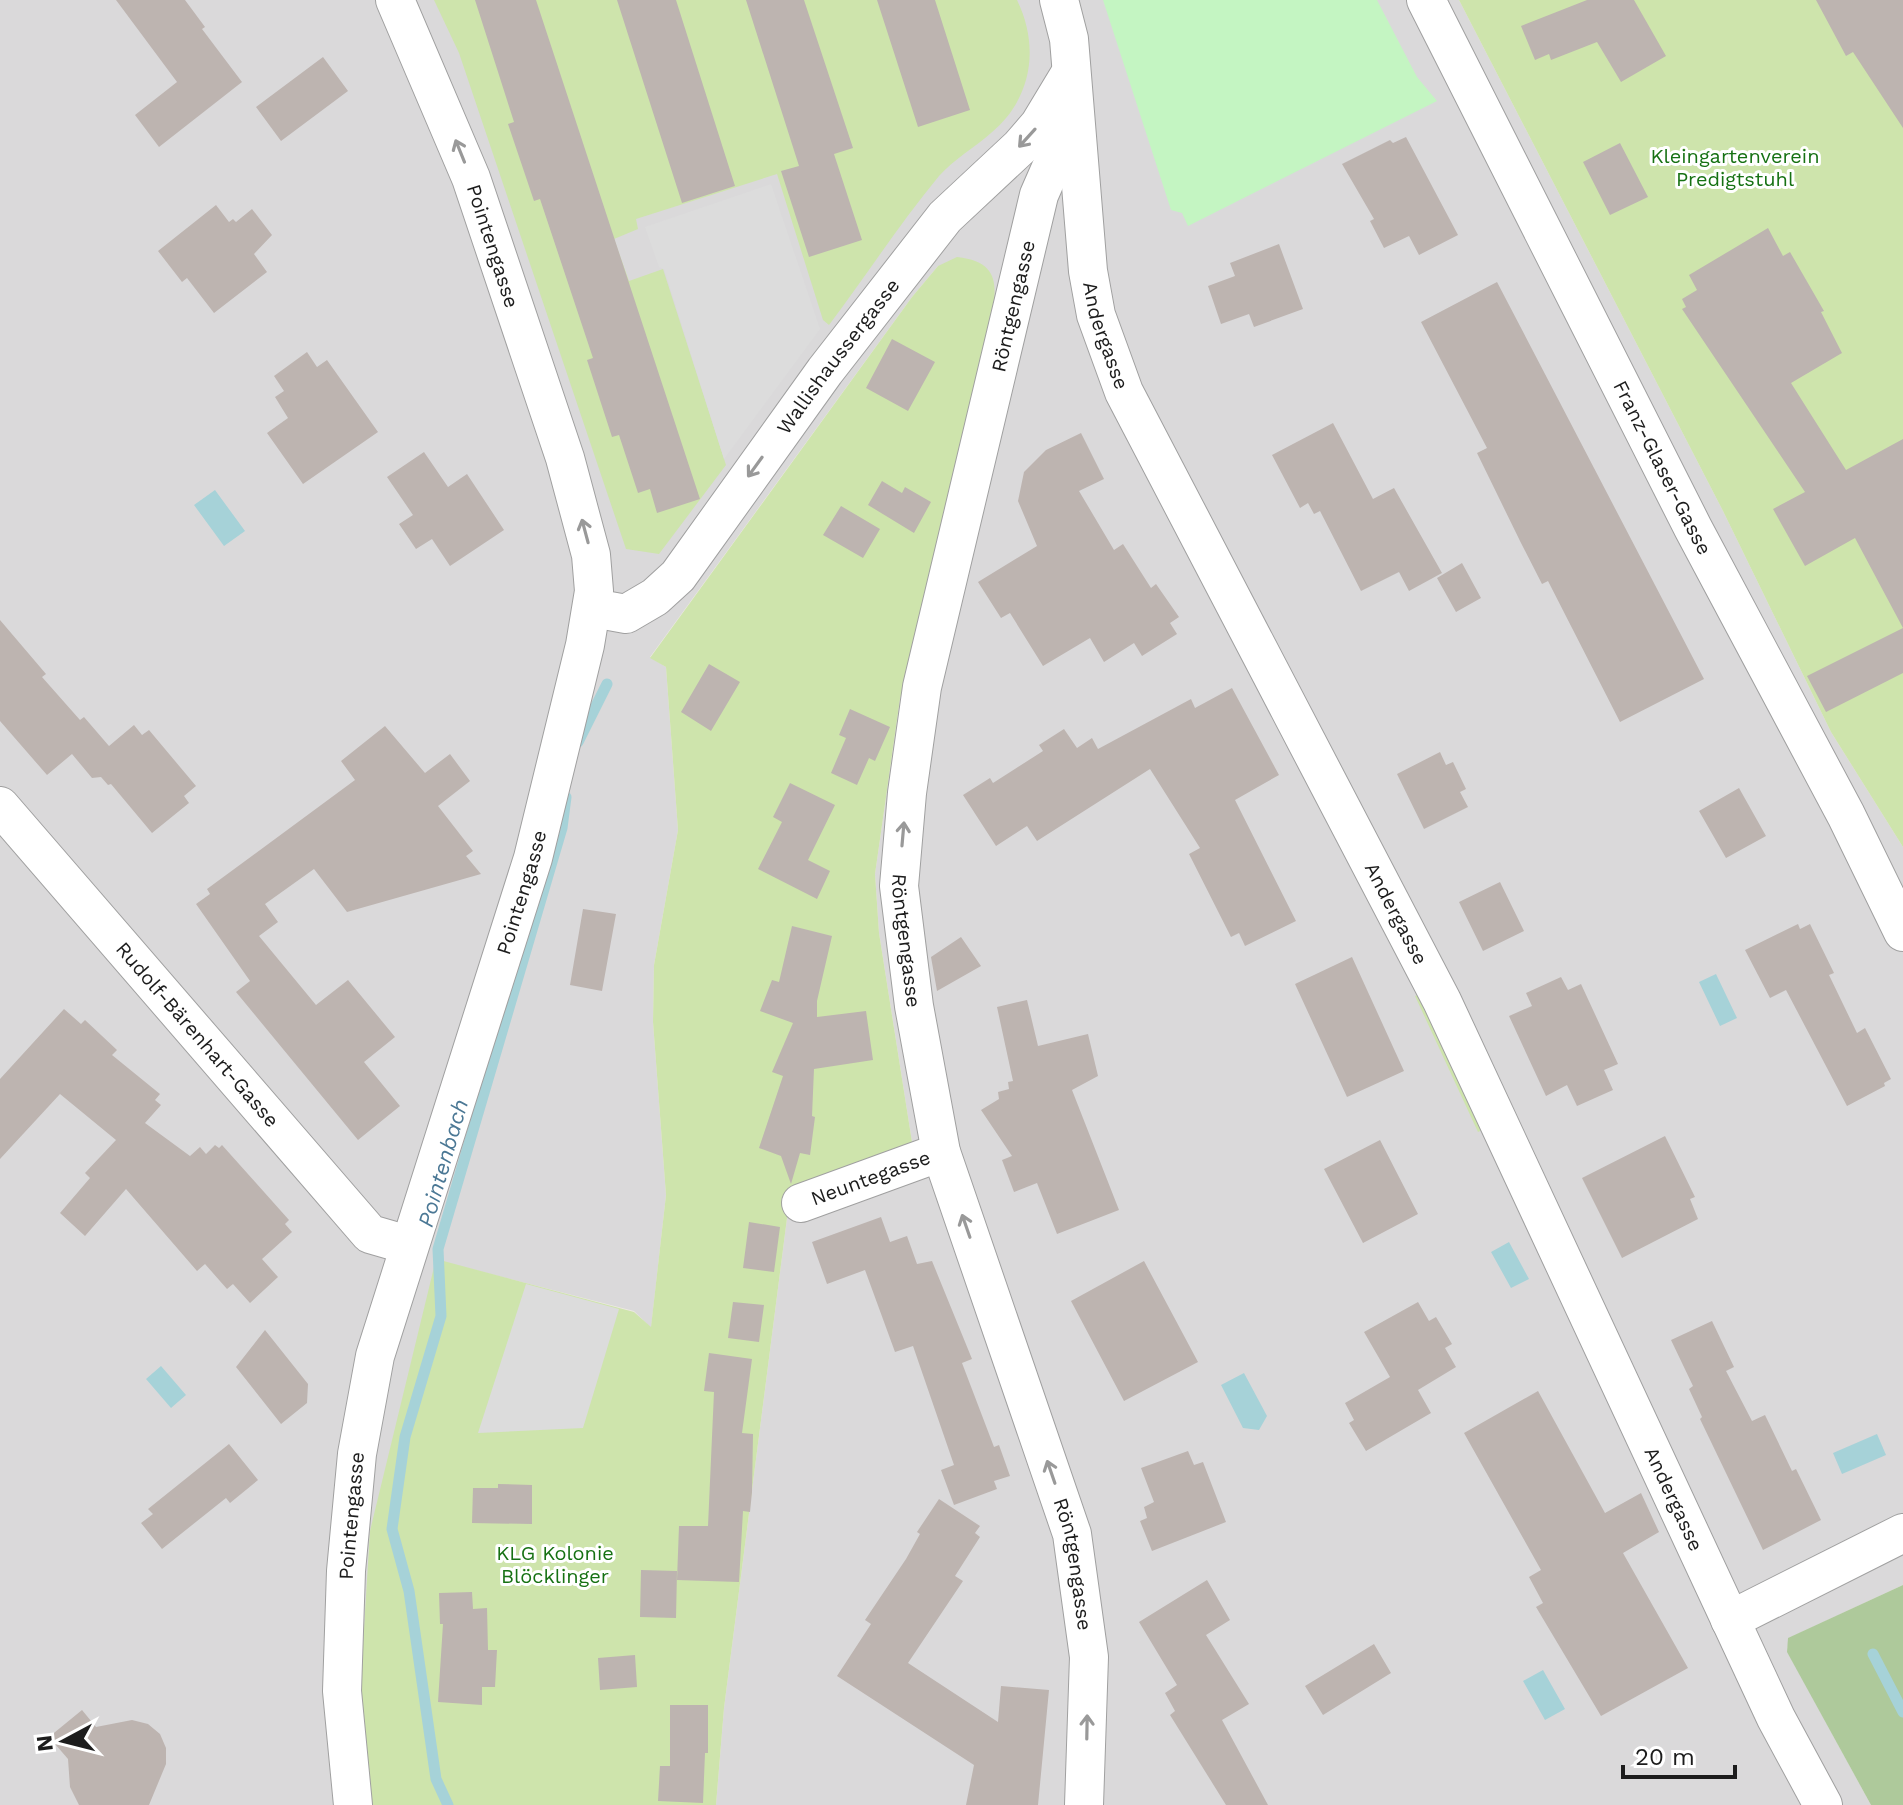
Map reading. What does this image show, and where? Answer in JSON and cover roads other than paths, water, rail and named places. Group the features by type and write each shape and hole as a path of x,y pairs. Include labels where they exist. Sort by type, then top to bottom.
{"street":[{"name":"Pointengasse","path":"353,1805 342,1691 346,1571 357,1454 375,1356 533,858 593,608 591,555 565,458 471,178 395,0"},
{"name":"Andergasse","path":"1059,0 1069,39 1088,271 1096,315 1118,378 1442,1001 1776,1718 1823,1805"},
{"name":"Franz-Glaser-Gasse","path":"1426,0 1686,514 1846,815 1903,932"},
{"name":"Wallishaussergasse","path":"593,608 626,614 655,597 678,576 825,371 926,240 965,194 1020,147 1039,125 1070,73"},
{"name":"Röntgengasse","path":"1070,73 1067,131 1039,195 922,687 907,793 899,886 914,1006 941,1152 1072,1534 1089,1657 1084,1805"},
{"name":"Rudolf-Bärenhart-Gasse","path":"0,806 370,1234 408,1245"},
{"name":"Neuntegasse","path":"801,1203 941,1152"},
{"path":"1730,1620 1903,1533"}],"water":[{"path":"215,490 245,531 224,546 194,505"},
{"path":"1716,974 1737,1018 1720,1026 1699,982"},
{"path":"1509,1242 1529,1279 1511,1288 1491,1252"},
{"path":"161,1366 186,1395 171,1408 146,1379"},
{"path":"1244,1373 1267,1416 1259,1430 1243,1428 1221,1385"},
{"path":"1877,1434 1886,1455 1842,1474 1833,1453"},
{"path":"1543,1670 1565,1709 1545,1720 1523,1681"}],"waterway":[{"name":"Pointenbach","path":"578,742 607,684"},
{"name":"Pointenbach","path":"448,1805 436,1779 409,1591 392,1529 405,1437 441,1316 438,1249 562,828 566,797"},
{"path":"1873,1654 1903,1712"}],"park label":[{"name":"Kleingartenverein Predigtstuhl","path":"1735,168"},
{"name":"KLG Kolonie Blöcklinger","path":"555,1564"}]}
